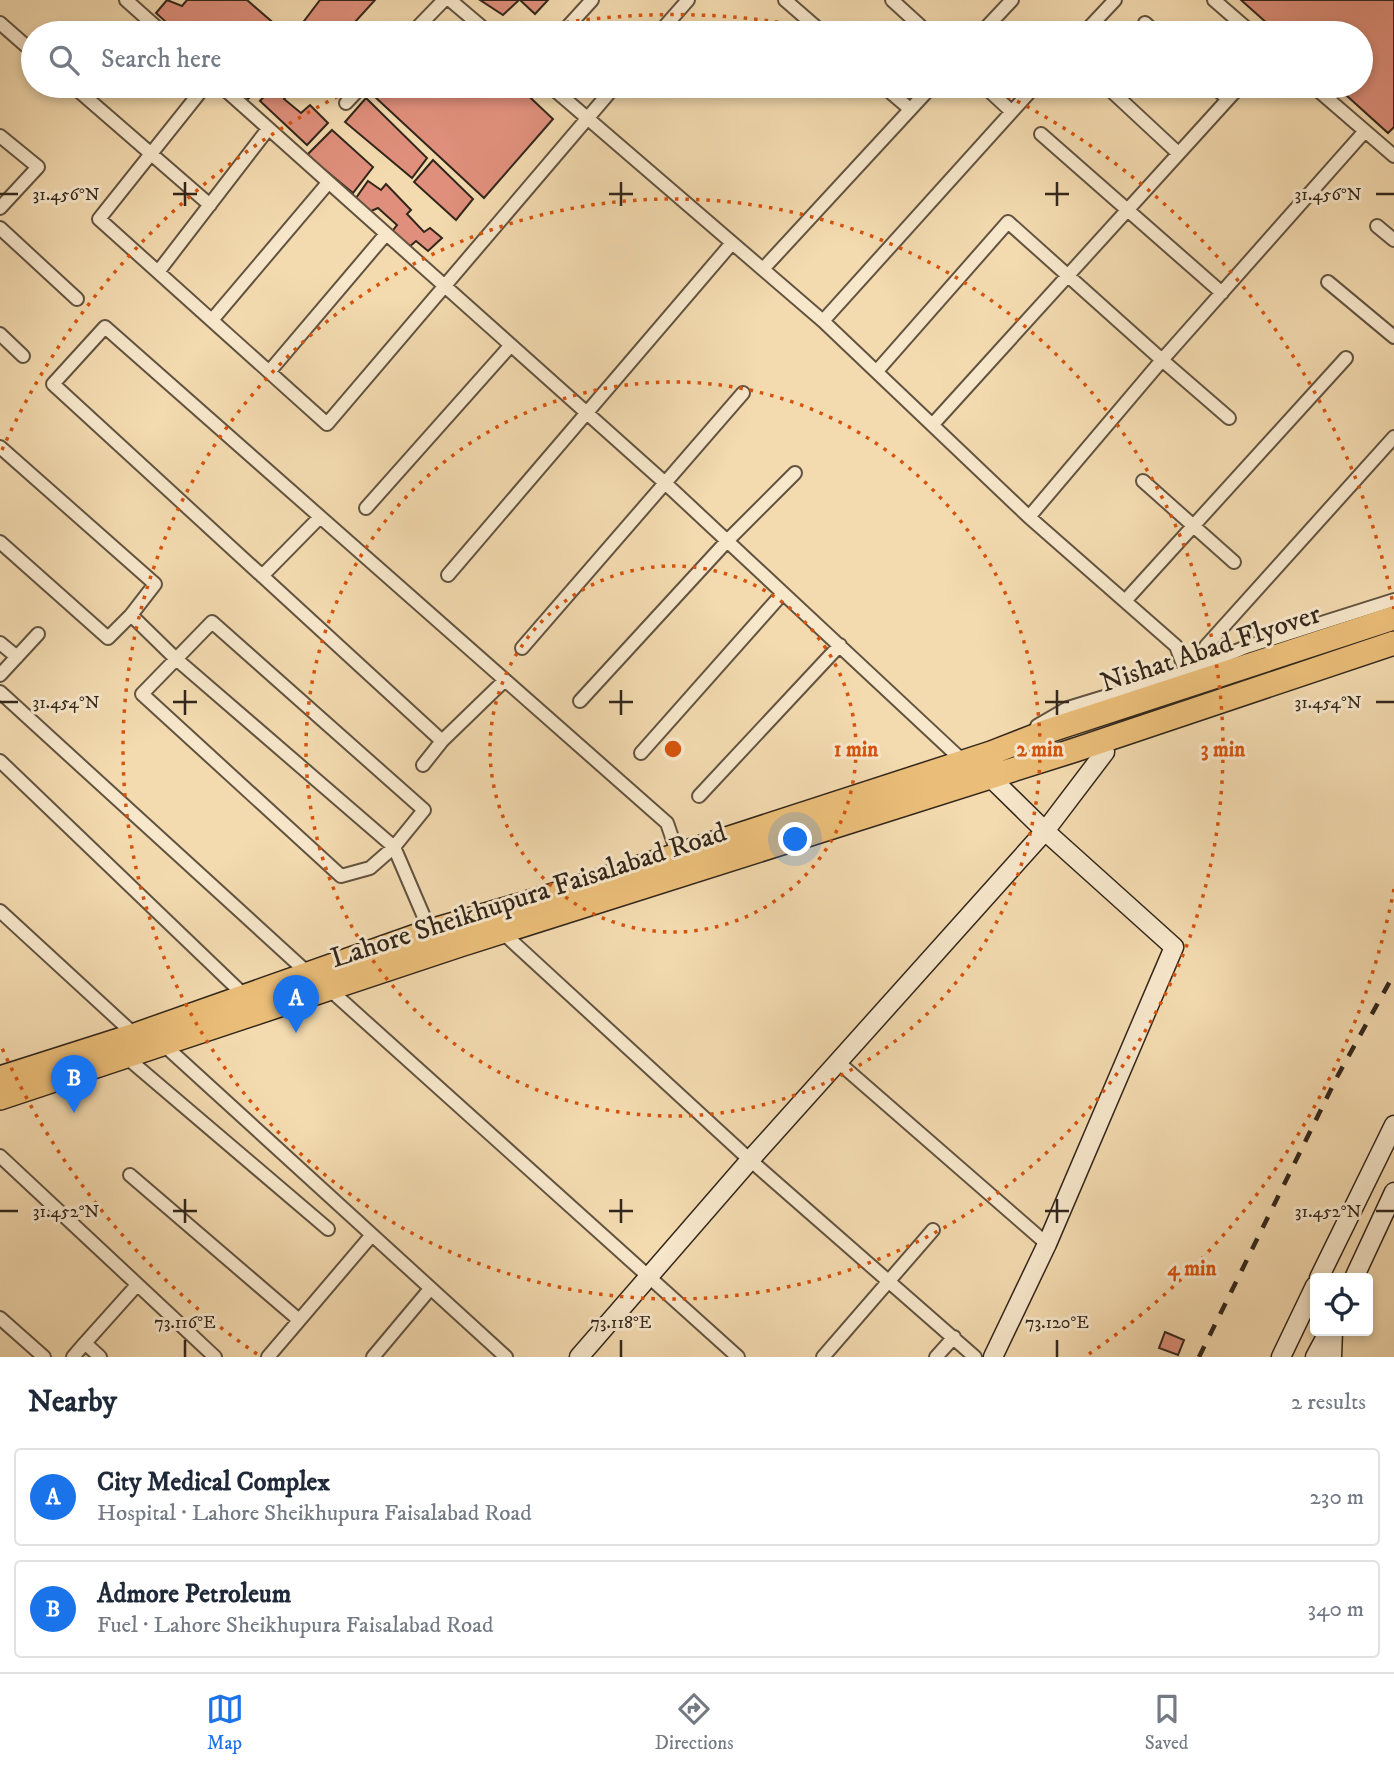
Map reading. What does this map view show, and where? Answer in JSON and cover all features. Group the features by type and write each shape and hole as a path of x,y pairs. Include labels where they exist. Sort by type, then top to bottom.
{"highway":[{"name":"Nishat Abad Flyover","path":"1045,732 1394,618"},
{"name":"Lahore Sheikhupura Faisalabad Road","path":"0,1098 502,932 1075,750 1394,643"},
{"name":"Lahore Sheikhupura Faisalabad Road","path":"0,1078 135,1035 430,932 964,762 1045,732"}],"street":[{"path":"127,0 150,21"},
{"path":"424,21 444,0"},
{"path":"450,0 475,21"},
{"path":"573,21 592,0"},
{"path":"670,21 688,0"},
{"path":"785,0 809,21"},
{"path":"892,0 915,21"},
{"path":"992,21 1012,0"},
{"path":"1095,21 1115,0"},
{"path":"1214,0 1238,21"},
{"path":"0,23 21,41"},
{"path":"87,98 210,205"},
{"path":"195,98 99,219 327,424 604,98"},
{"path":"234,98 664,482 964,762"},
{"path":"346,103 351,98"},
{"path":"563,98 823,321 934,423 1029,517 1175,646 1186,672"},
{"path":"897,98 910,109"},
{"path":"763,269 921,98"},
{"path":"997,98 1011,111"},
{"path":"823,321 1023,98"},
{"path":"1119,98 1178,153"},
{"path":"1327,98 1394,156"},
{"path":"934,423 1066,274 1228,99"},
{"path":"158,272 268,129"},
{"path":"1029,517 1162,360 1364,131"},
{"path":"1041,134 1222,293"},
{"path":"0,136 38,167 0,208"},
{"path":"212,320 328,183"},
{"path":"877,371 1008,222 1229,418"},
{"path":"1377,226 1394,240"},
{"path":"0,228 78,299"},
{"path":"269,372 386,234"},
{"path":"448,575 732,243"},
{"path":"1328,282 1394,337"},
{"path":"442,741 53,384 105,327 667,823 678,855"},
{"path":"0,334 23,356"},
{"path":"366,508 511,345"},
{"path":"1125,601 1346,358"},
{"path":"522,648 743,393"},
{"path":"1206,663 1206,646 1394,438"},
{"path":"0,447 155,584 131,615 108,638 0,542"},
{"path":"580,701 727,541 795,473"},
{"path":"1143,481 1234,562"},
{"path":"262,576 320,517"},
{"path":"641,753 783,593"},
{"path":"991,753 1069,708 1186,672 1246,647 1394,600"},
{"path":"131,615 175,658 394,847 430,932"},
{"path":"212,621 424,810 394,847 370,868 341,876 142,695 175,658 212,621"},
{"path":"0,675 38,634"},
{"path":"0,643 17,657"},
{"path":"699,796 840,645"},
{"path":"423,765 442,741 505,680"},
{"path":"0,692 310,975"},
{"path":"579,1357 647,1276 1045,831 1105,752"},
{"path":"0,761 245,996"},
{"path":"990,777 1045,831 1174,947 1047,1244 993,1357"},
{"path":"0,911 135,1035"},
{"path":"502,932 750,1160 975,1357"},
{"path":"329,989 738,1357"},
{"path":"164,1045 506,1357"},
{"path":"126,1057 328,1229"},
{"path":"838,1062 1047,1244"},
{"path":"1321,1273 1394,1125"},
{"path":"0,1156 215,1357"},
{"path":"130,1175 299,1320"},
{"path":"1356,1273 1394,1192"},
{"path":"823,1357 933,1230"},
{"path":"268,1357 371,1236"},
{"path":"73,1357 137,1285"},
{"path":"373,1357 430,1289"},
{"path":"1287,1352 1310,1298"},
{"path":"0,1318 44,1357"},
{"path":"1315,1357 1328,1336"},
{"path":"1331,1336 1332,1357"},
{"path":"936,1357 954,1337"},
{"path":"85,1343 100,1357"}],"building":[{"path":"167,0 182,6 187,0 247,0 271,21 165,21 156,13"},
{"path":"320,0 375,0 356,21 304,21"},
{"path":"480,0 519,0 503,15"},
{"path":"520,0 548,0 535,14"},
{"path":"1241,0 1394,0 1394,127 1388,133 1349,98 1373,98 1373,21 1265,21"},
{"path":"263,98 285,98 301,113 310,105 328,123 307,145 260,101"},
{"path":"366,98 427,158 412,178 345,122"},
{"path":"376,98 531,98 553,119 484,198"},
{"path":"332,130 373,167 353,193 307,155"},
{"path":"433,160 473,199 456,220 414,182"},
{"path":"368,181 381,190 386,184 411,210 407,214 424,232 430,228 442,238 428,251 416,241 408,248 390,234 397,225 378,208 369,212 356,198"},
{"path":"1165,1332 1184,1340 1178,1355 1159,1348"}],"railway":[{"path":"1199,1357 1337,1077 1394,974"}],"place":[{"name":"City Medical Complex","path":"296,1033"},
{"name":"Admore Petroleum","path":"74,1113"}]}
